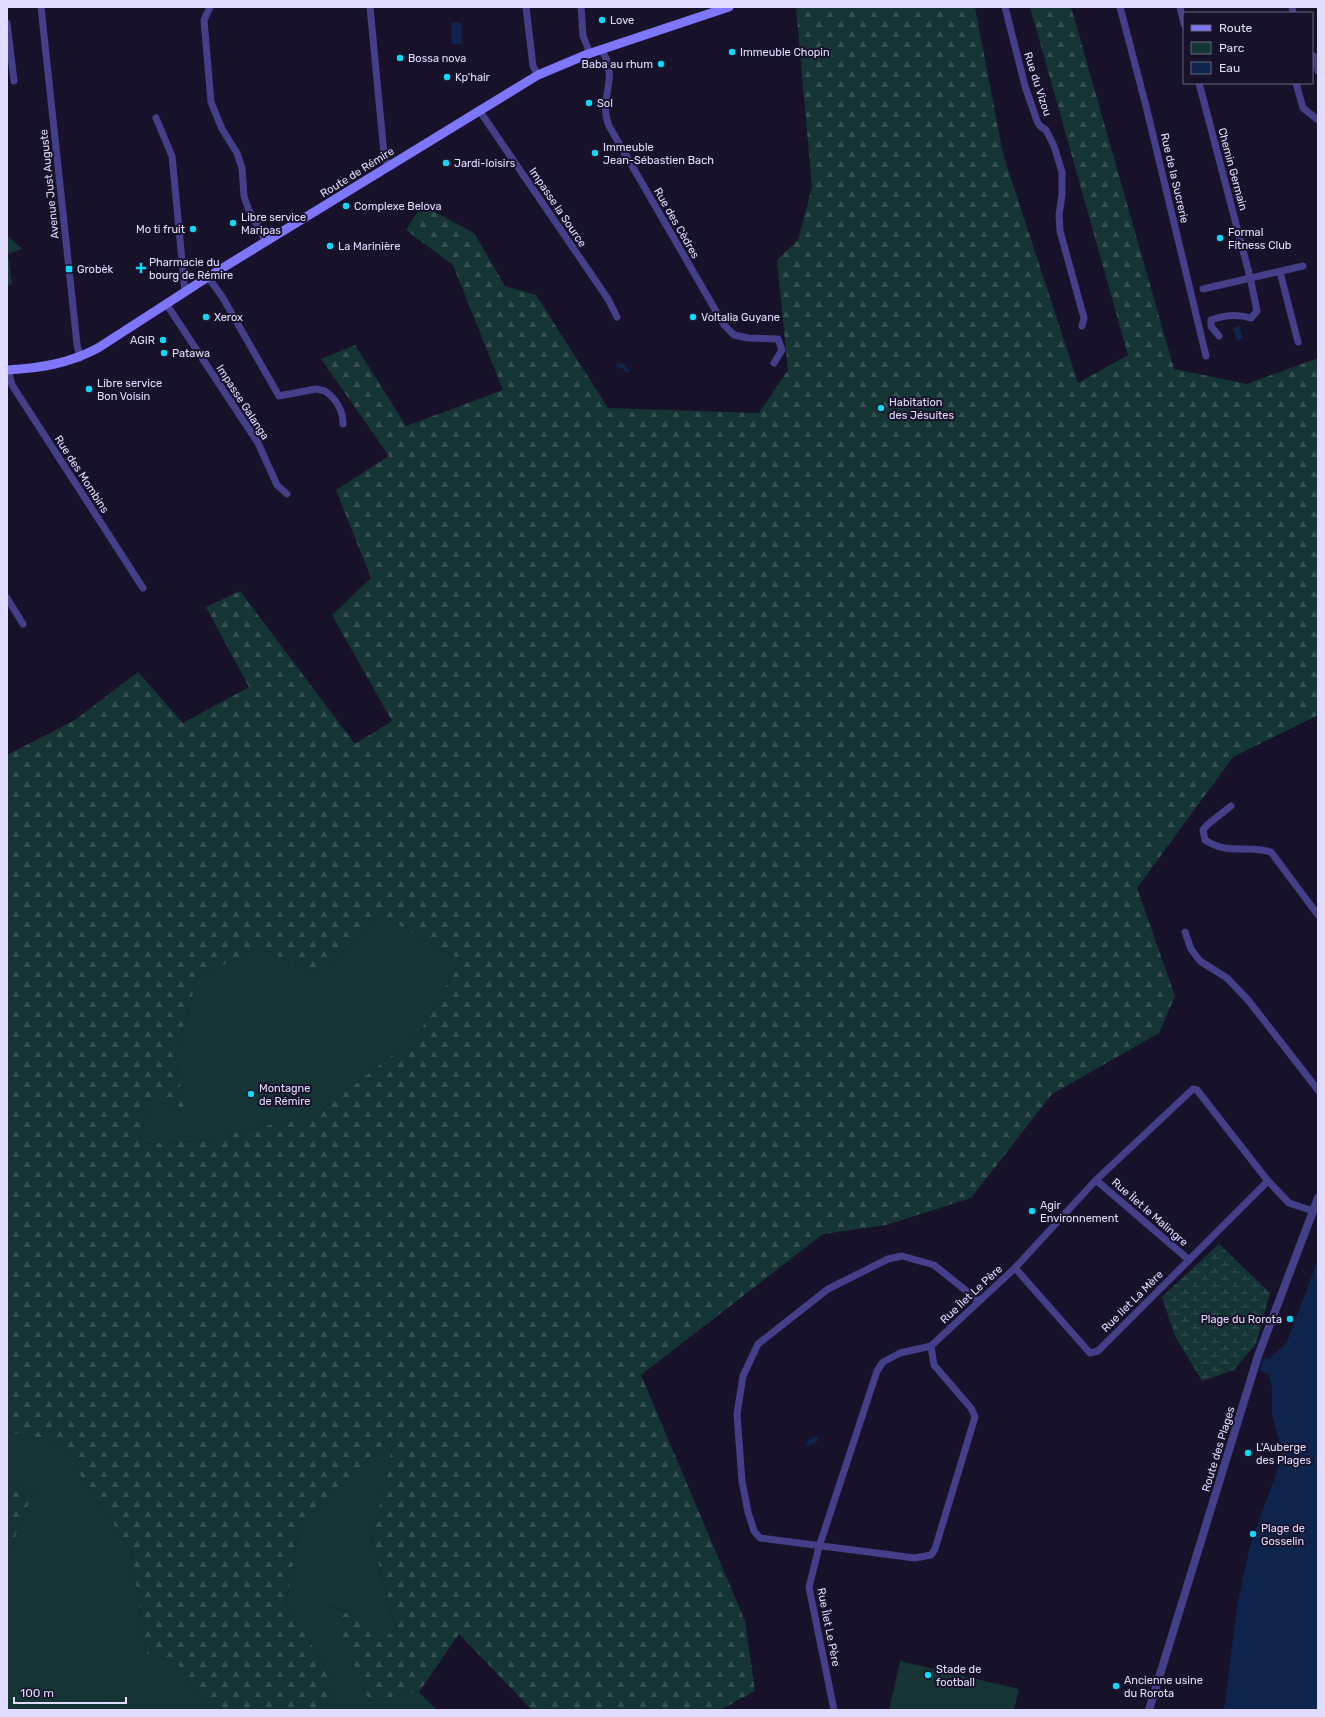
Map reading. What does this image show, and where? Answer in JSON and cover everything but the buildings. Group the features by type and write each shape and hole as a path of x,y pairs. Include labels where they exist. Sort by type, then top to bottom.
{"main road":[{"name":"Route de Rémire","path":"7,370 60,364 80,358 208,277 538,75 588,54 729,7"}],"street":[{"name":"Avenue Just Auguste","path":"41,7 77,344 80,358"},
{"path":"210,7 204,20 211,102 222,129 237,153 242,168 244,196 248,208 266,242"},
{"path":"370,7 384,154 388,166"},
{"path":"526,7 533,66 538,75"},
{"path":"581,7 584,36 588,48 588,54"},
{"name":"Rue du Vizou","path":"1005,7 1019,64 1037,120 1040,126 1046,130 1054,146 1062,172 1062,195 1059,215 1060,231 1084,318 1082,326"},
{"name":"Rue de la Sucrerie","path":"1120,7 1146,106 1206,356"},
{"path":"1180,7 1183,20"},
{"path":"7,23 9,61 14,81"},
{"name":"Rue des Cèdres","path":"601,50 608,61 609,74 604,109 609,126 724,325 734,334 748,338 778,340 782,350 774,363"},
{"path":"1315,56 1318,71"},
{"name":"Chemin Germain","path":"1199,84 1250,277 1257,311 1251,318 1245,316 1221,316 1211,320 1211,326 1219,336"},
{"path":"1296,84 1303,108 1318,120"},
{"name":"Impasse la Source","path":"479,110 608,300 617,318"},
{"path":"156,118 172,156 184,292"},
{"path":"1203,289 1303,266"},
{"path":"1280,272 1298,342"},
{"path":"208,277 223,298 279,396 316,389 325,390 340,408 343,415 343,424"},
{"name":"Impasse Galanga","path":"164,305 168,308 258,443 277,485 287,494"},
{"name":"Rue des Mombins","path":"7,370 12,385 143,588"},
{"path":"7,598 23,624"},
{"path":"1231,806 1203,830 1205,840 1217,848 1232,850 1261,849 1271,852 1318,915"},
{"path":"1185,932 1191,949 1200,961 1227,978 1248,1000 1318,1090"},
{"name":"Rue Îlet Le Père","path":"834,1710 809,1587 819,1547 877,1371 883,1362 900,1353 931,1346 1014,1268 1096,1180 1193,1089 1198,1090 1268,1181 1289,1203 1313,1211"},
{"name":"Rue Îlet le Malingre","path":"1096,1180 1189,1260"},
{"name":"Rue Ilet La Mère","path":"1014,1268 1090,1353 1098,1350 1268,1181"},
{"name":"Route des Plages","path":"1149,1710 1258,1356 1318,1198"},
{"path":"931,1346 934,1365 971,1408 975,1417 935,1549 931,1554 915,1558 819,1547 760,1538 754,1531 748,1512 742,1481 737,1414 743,1376 758,1344 828,1289 888,1259 902,1256 934,1265 979,1301"}],"green space":[{"path":"796,7 975,7 1003,154 1078,383 1128,355 1030,7 1071,7 1174,369 1247,384 1318,358 1318,715 1233,757 1137,888 1175,996 1159,1033 1052,1094 971,1198 886,1225 823,1234 641,1375 745,1621 755,1691 720,1710 532,1710 459,1634 419,1692 369,1701 329,1605 399,1638 372,1540 395,1434 300,1523 286,1605 334,1680 327,1710 211,1710 176,1662 146,1653 131,1550 57,1441 7,1432 7,755 75,720 138,672 183,723 249,687 206,607 240,591 355,744 392,721 332,615 371,578 336,490 389,456 321,359 355,345 406,426 503,390 453,265 406,230 422,205 474,233 505,286 536,295 608,408 759,413 788,370 777,260 798,240 812,187","holes":["379,914 461,960 418,1035 317,1114 199,1141 141,1144 147,1099 184,1108 175,1056 197,979 258,947 320,976"]},
{"path":"9,237 22,249 8,254 12,284 7,286 7,238"},
{"path":"379,914 461,960 418,1035 317,1114 199,1141 141,1144 147,1099 184,1108 175,1056 197,979 258,947 320,976"},
{"path":"1219,1244 1270,1293 1256,1344 1234,1370 1202,1381 1175,1336 1162,1297"},
{"path":"7,1432 57,1441 131,1550 146,1653 176,1662 211,1710 7,1710 7,1552 10,1549 34,1491 7,1484"},
{"path":"395,1434 372,1540 399,1639 330,1605 369,1701 419,1692 437,1710 327,1710 334,1680 286,1605 300,1523"},
{"path":"7,1484 34,1491 10,1549 7,1552"},
{"name":"Stade de football","path":"900,1661 1019,1689 1014,1710 889,1710"}],"water":[{"path":"451,23 461,23 462,44 452,44"},
{"path":"1239,326 1243,338 1237,340 1233,328"},
{"path":"616,364 624,364 630,372 627,373 622,368 617,367"},
{"path":"1318,1260 1318,1710 1224,1710 1237,1607 1250,1546 1283,1455 1272,1415 1272,1387 1269,1375 1260,1370 1263,1358 1269,1359 1287,1342"},
{"path":"816,1436 819,1440 808,1447 806,1442"}],"place":[{"name":"Love","path":"602,20"},
{"name":"Immeuble Chopin","path":"732,52"},
{"name":"Bossa nova","path":"400,58"},
{"name":"Baba au rhum","path":"661,64"},
{"name":"Kp'hair","path":"447,77"},
{"name":"Sol","path":"589,103"},
{"name":"Immeuble Jean-Sébastien Bach","path":"595,153"},
{"name":"Jardi-loisirs","path":"446,163"},
{"name":"Complexe Belova","path":"346,206"},
{"name":"Libre service Maripas","path":"233,223"},
{"name":"Mo ti fruit","path":"193,229"},
{"name":"Formal Fitness Club","path":"1220,238"},
{"name":"La Marinière","path":"330,246"},
{"name":"Pharmacie du bourg de Rémire","path":"141,268"},
{"name":"Grobèk","path":"69,269"},
{"name":"Xerox","path":"206,317"},
{"name":"Voltalia Guyane","path":"693,317"},
{"name":"AGIR","path":"163,340"},
{"name":"Patawa","path":"164,353"},
{"name":"Libre service Bon Voisin","path":"89,389"},
{"name":"Habitation des Jésuites","path":"881,408"},
{"name":"Montagne de Rémire","path":"251,1094"},
{"name":"Agir Environnement","path":"1032,1211"},
{"name":"Plage du Rorota","path":"1290,1319"},
{"name":"L'Auberge des Plages","path":"1248,1453"},
{"name":"Plage de Gosselin","path":"1253,1534"},
{"name":"Stade de football","path":"928,1675"},
{"name":"Ancienne usine du Rorota","path":"1116,1686"}]}
